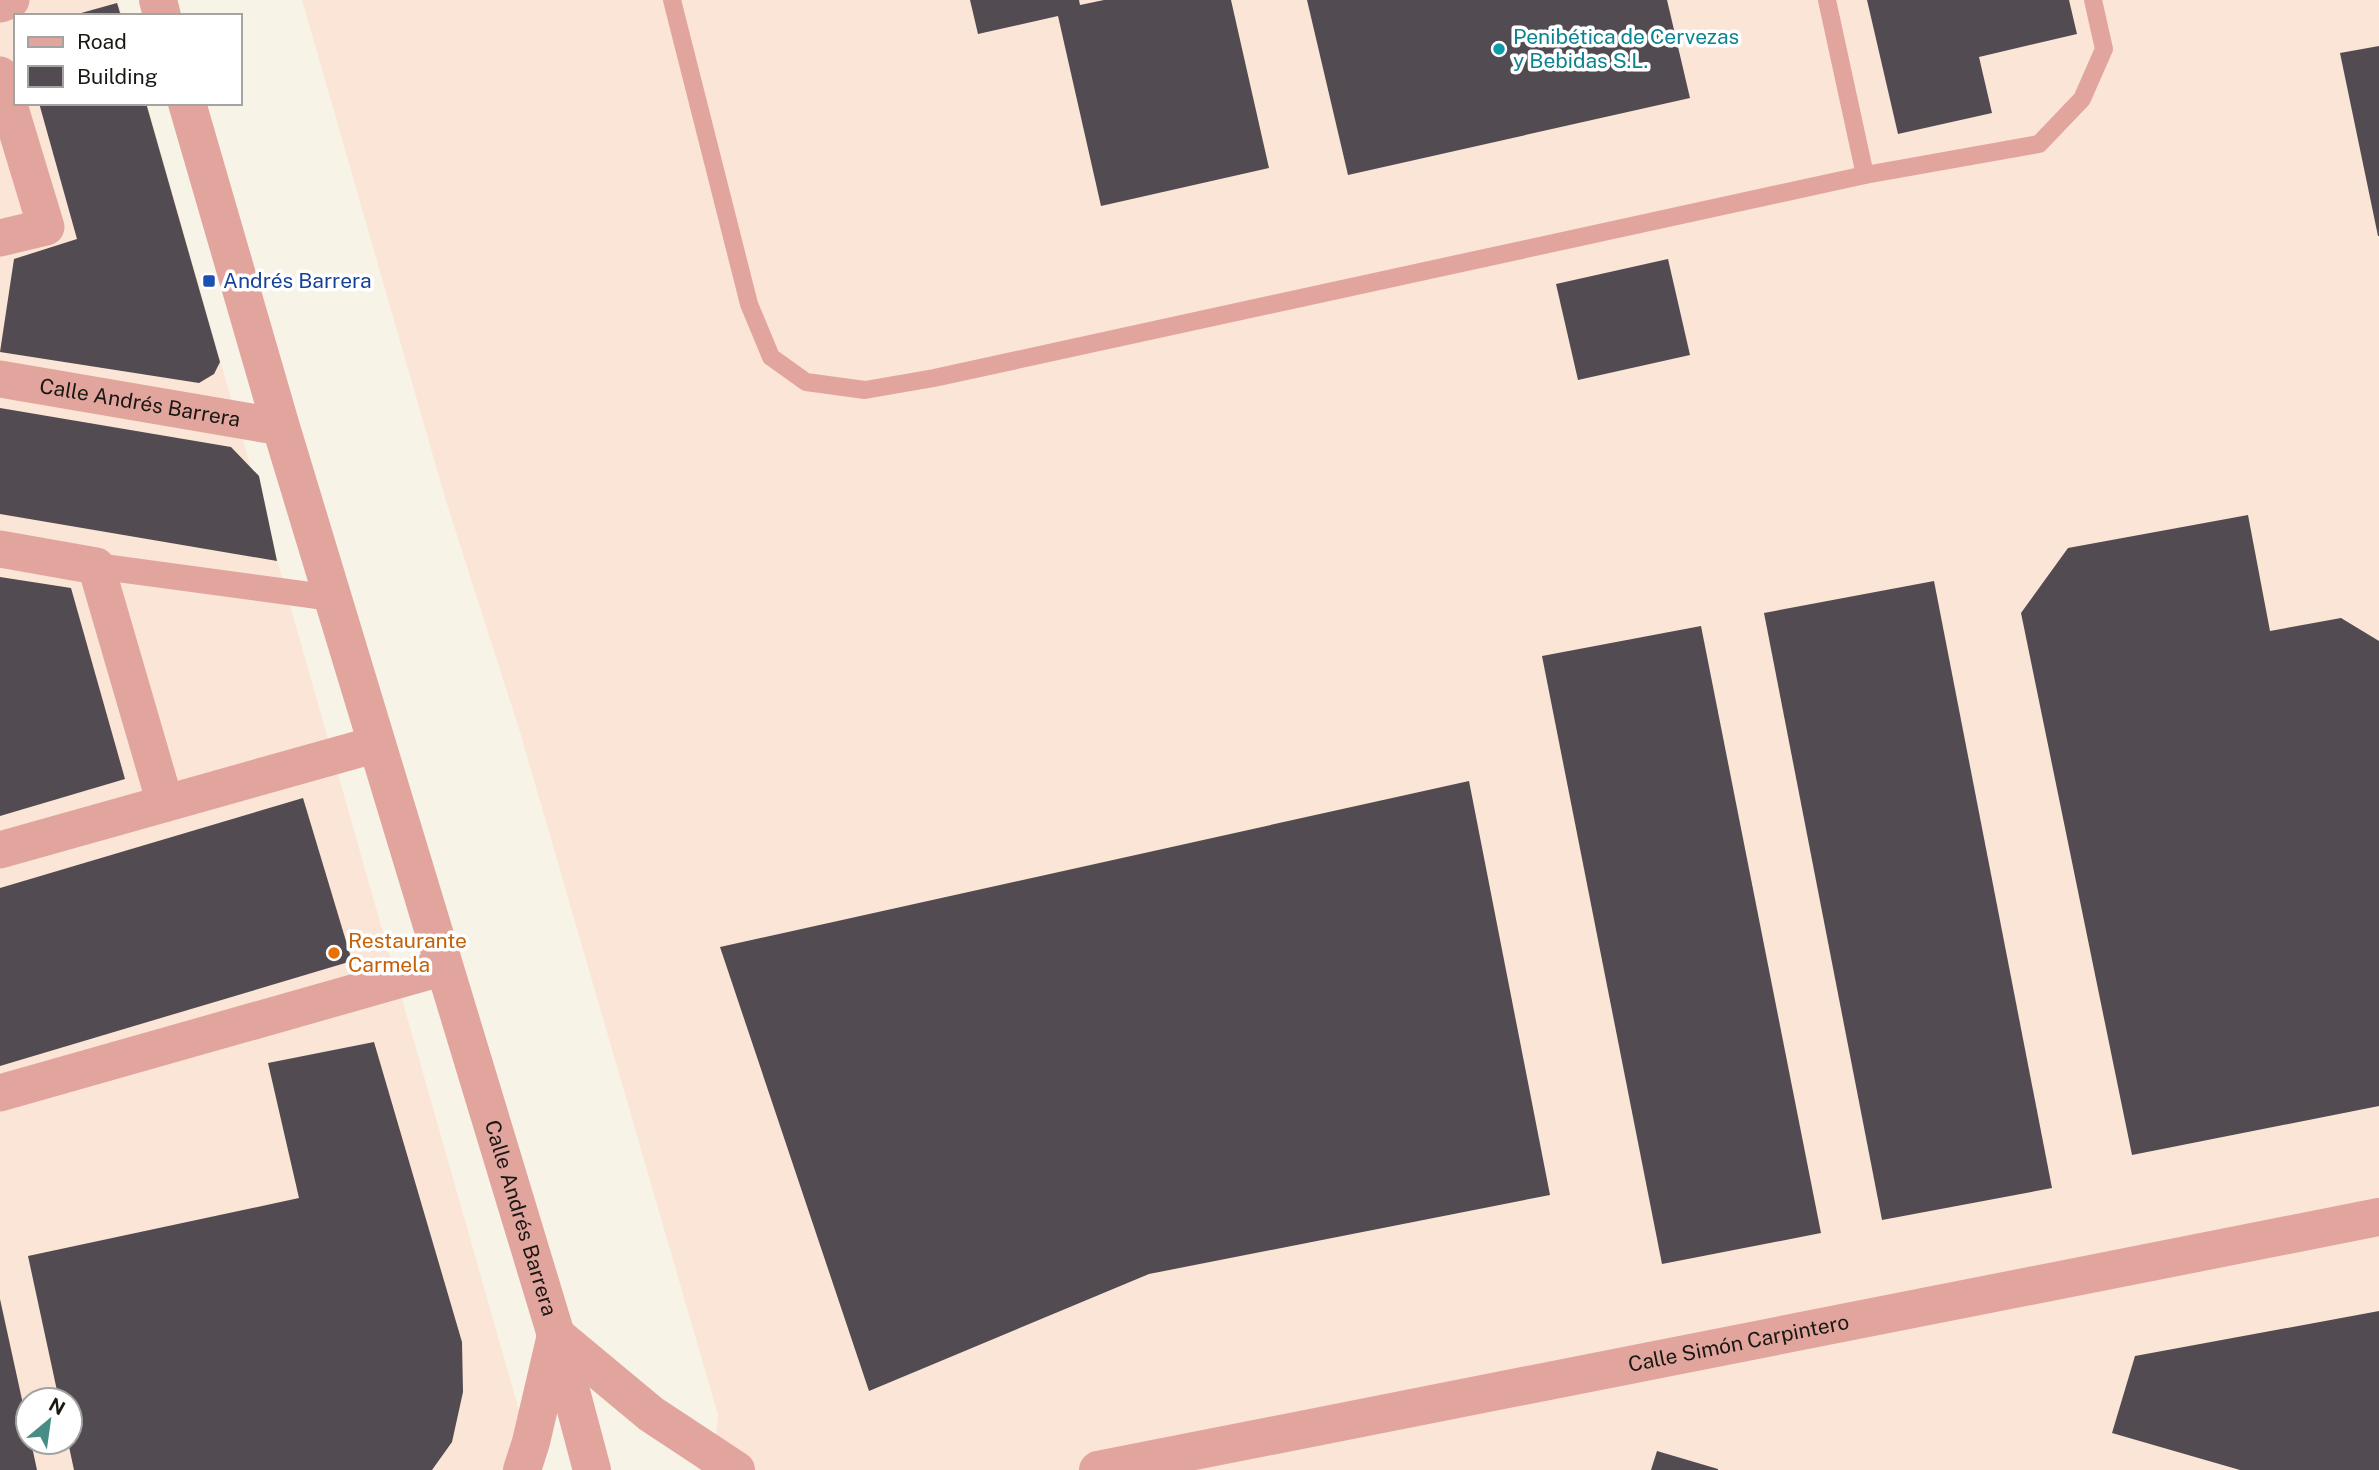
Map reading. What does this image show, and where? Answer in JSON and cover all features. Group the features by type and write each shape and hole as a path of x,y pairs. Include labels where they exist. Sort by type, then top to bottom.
{"street":[{"path":"0,4 11,0"},
{"path":"0,75 46,227 0,238"},
{"name":"Calle Andrés Barrera","path":"188,105 332,598 556,1335 592,1470"},
{"name":"Calle Andrés Barrera","path":"0,379 281,427"},
{"path":"0,549 96,566 332,598"},
{"path":"96,566 165,803"},
{"path":"0,850 377,744"},
{"path":"0,1093 444,967"},
{"name":"Calle Simón Carpintero","path":"1098,1470 2379,1217"},
{"path":"522,1470 556,1335 651,1414 736,1470"}],"lane":[{"path":"672,0 749,304 771,357 806,382 865,390 934,378 1865,175 2039,144 2082,99 2104,49 2093,0"},
{"path":"1827,0 1865,175"}],"shaded area":[{"path":"0,0 118,0 122,14 14,14 14,105 148,105 536,1470 0,1470"},
{"path":"302,0 2379,0 2379,1470 713,1470 718,1415 520,732 446,501"}],"building":[{"path":"970,0 1079,0 1080,5 1104,0 1231,0 1269,168 1101,206 1058,16 978,34"},
{"name":"Penibética de Cervezas y Bebidas S.L.","path":"1307,0 1667,0 1690,98 1348,175"},
{"path":"1867,0 2069,0 2077,34 1979,57 1992,113 1898,134"},
{"path":"117,3 120,14 78,14"},
{"path":"2379,46 2379,236 2378,236 2340,53"},
{"path":"40,105 147,105 220,362 214,374 199,383 0,352 14,259 77,239"},
{"path":"1668,259 1690,355 1578,380 1556,284"},
{"path":"0,408 231,447 259,476 277,561 0,514"},
{"path":"2248,515 2270,631 2341,618 2379,641 2379,1106 2132,1155 2021,613 2068,548"},
{"path":"0,577 71,588 125,779 0,816"},
{"path":"1934,581 2052,1188 1882,1220 1764,613"},
{"path":"1701,626 1821,1233 1662,1264 1542,656"},
{"path":"1469,781 1550,1195 1149,1274 869,1391 720,947"},
{"path":"303,798 352,961 0,1066 0,888"},
{"path":"374,1042 462,1342 463,1392 452,1442 432,1470 74,1470 71,1456 84,1456 84,1386 56,1386 28,1256 299,1198 268,1063"},
{"path":"0,1299 19,1386 14,1386 14,1456 34,1456 37,1470 0,1470"},
{"path":"2379,1311 2379,1470 2240,1470 2112,1433 2135,1356"},
{"path":"1657,1451 1718,1469 1718,1470 1651,1470"}],"place":[{"name":"Penibética de Cervezas y Bebidas S.L.","path":"1499,49"},
{"name":"Andrés Barrera","path":"209,281"},
{"name":"Restaurante Carmela","path":"334,953"}]}
